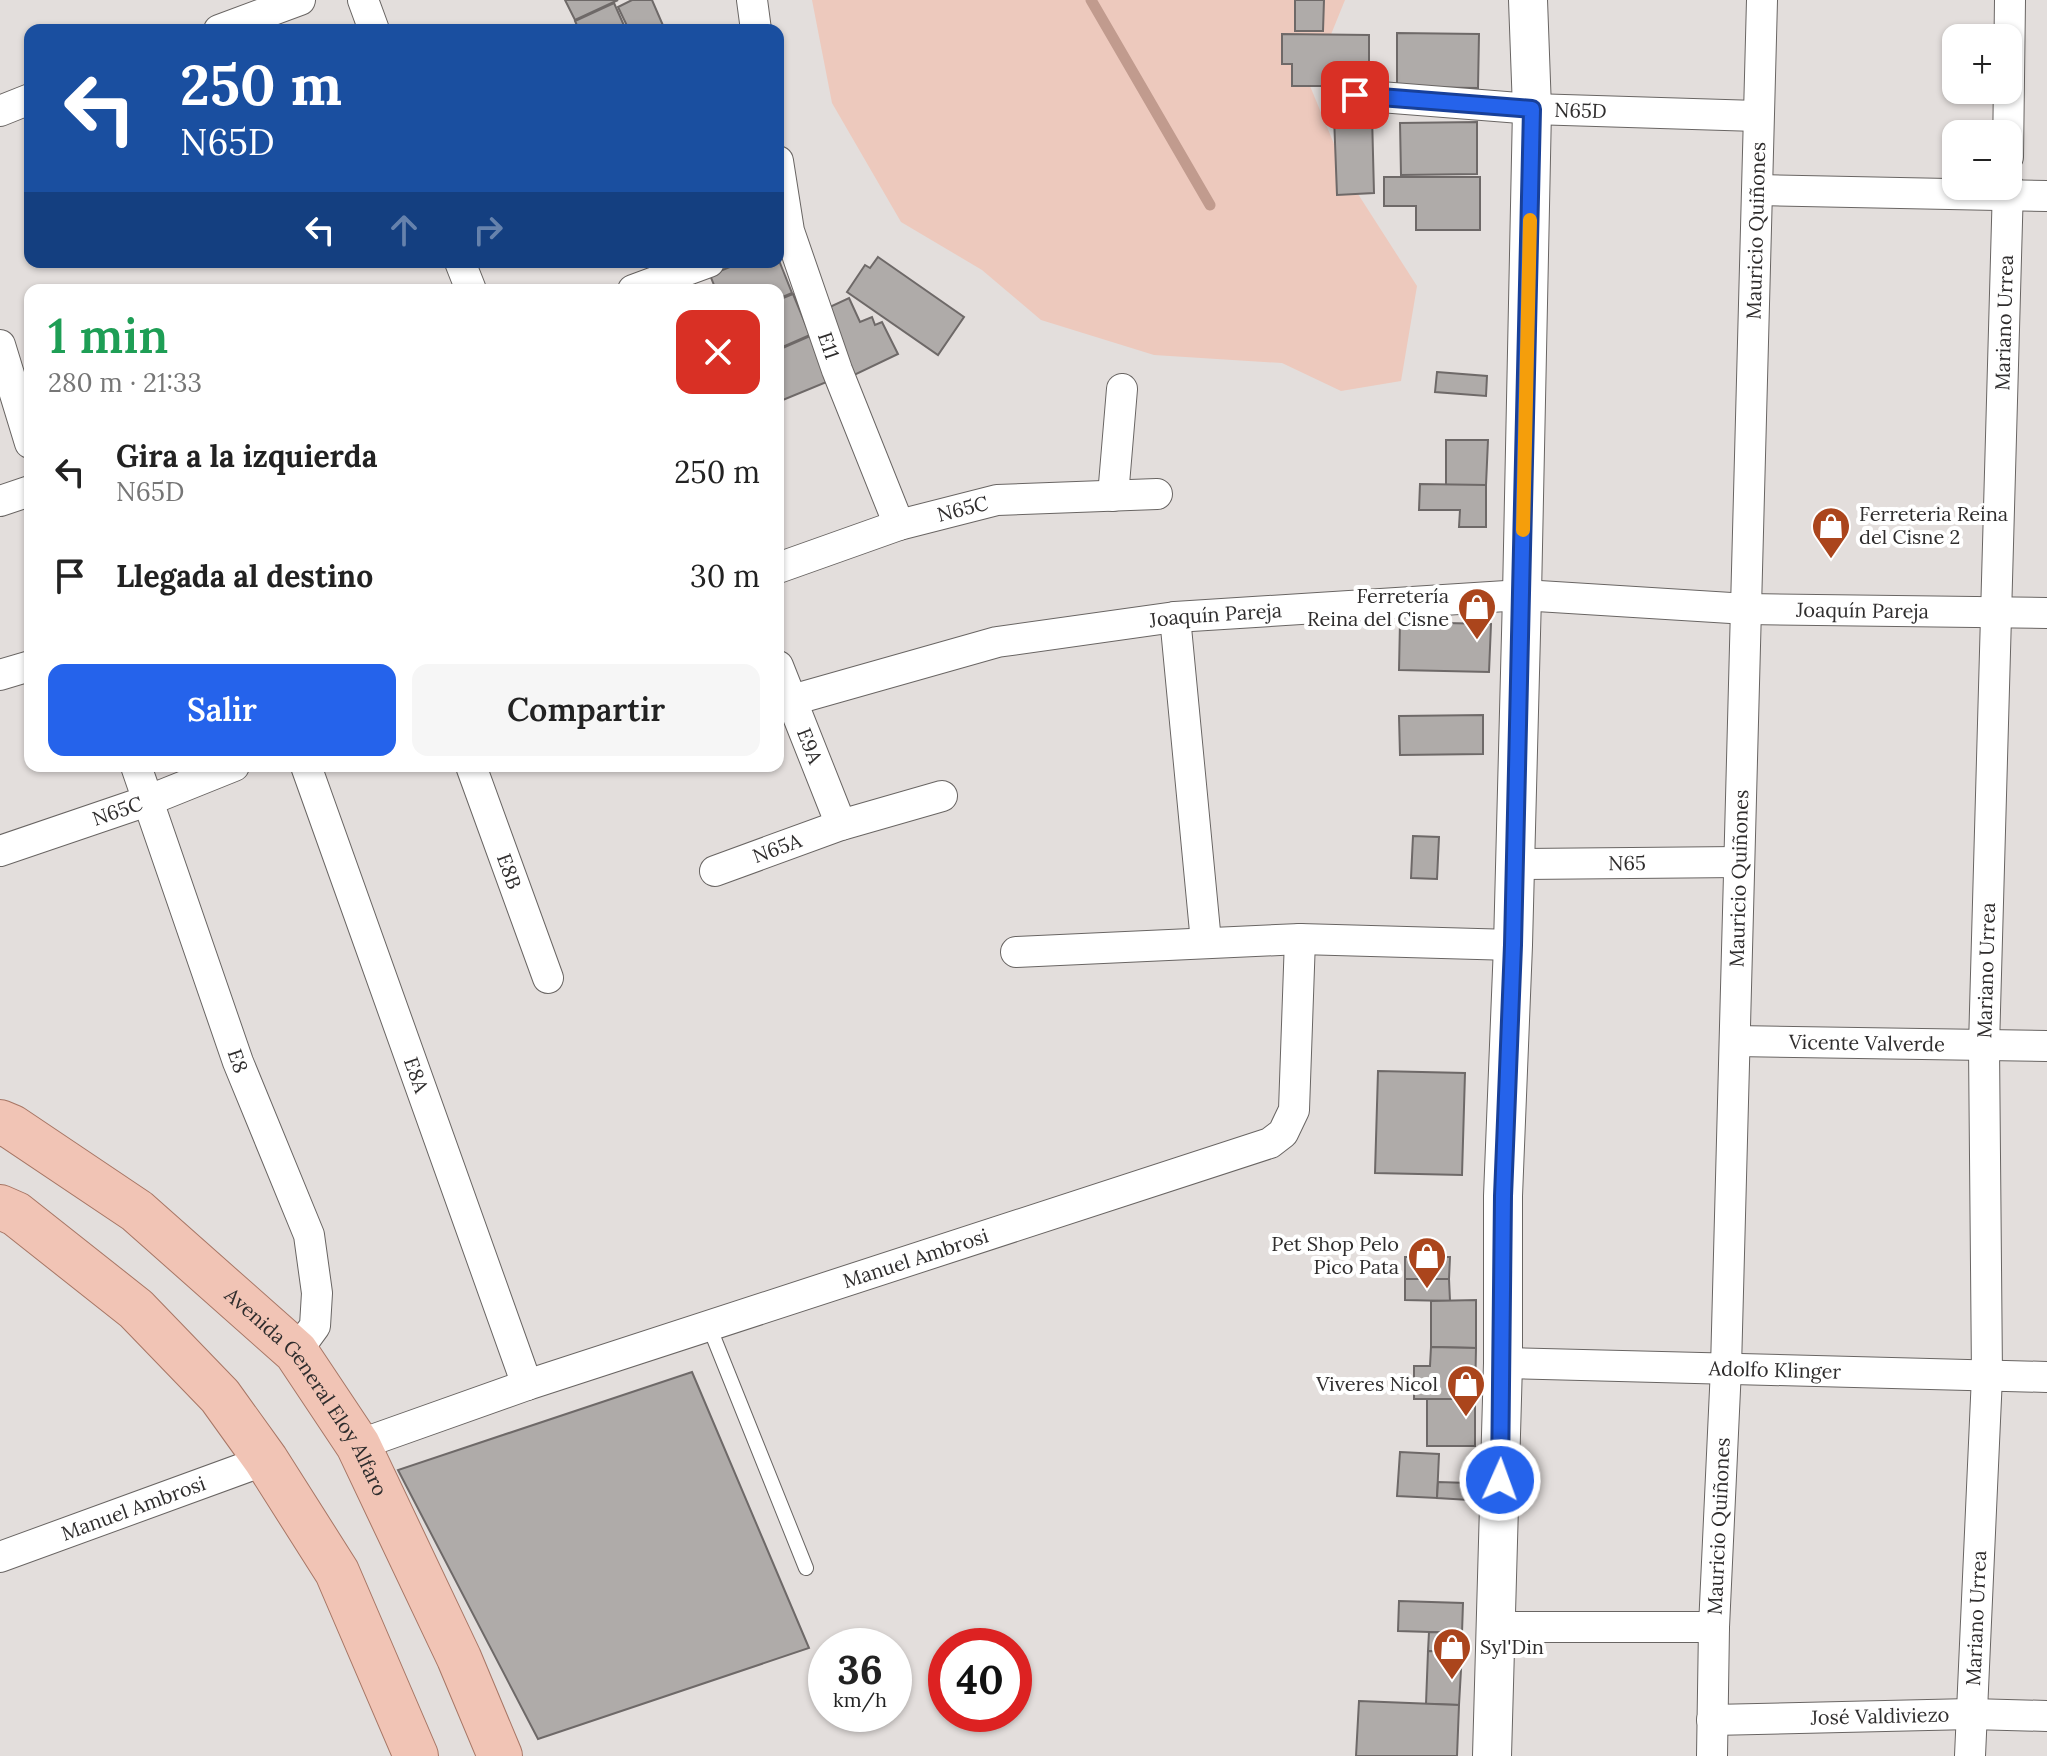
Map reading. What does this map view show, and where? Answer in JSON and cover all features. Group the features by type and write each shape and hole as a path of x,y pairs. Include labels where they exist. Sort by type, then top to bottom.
{"main road":[{"name":"Avenida General Eloy Alfaro","path":"0,1122 137,1211 296,1352 358,1445 459,1658 500,1756"},
{"path":"0,1207 16,1214 136,1309 220,1396 266,1460 337,1572 416,1756"}],"street":[{"path":"235,24 300,0"},
{"path":"363,0 372,24"},
{"path":"752,0 755,24"},
{"path":"1492,1756 1503,1363 1503,1196 1513,945 1532,109 1528,0"},
{"name":"Mauricio Quiñones","path":"1712,1756 1714,1627 1726,1368 1762,0"},
{"path":"2008,120 2010,0"},
{"name":"N65D","path":"1355,95 1532,109 1757,116"},
{"path":"0,111 24,101"},
{"path":"1759,190 1942,191"},
{"path":"2022,193 2047,196"},
{"name":"Mariano Urrea","path":"1970,1756 1987,1376 1984,1046 2008,200"},
{"name":"E11","path":"784,237 899,525"},
{"path":"655,284 694,268"},
{"path":"0,345 24,423"},
{"path":"1113,496 1122,389"},
{"path":"0,501 24,493"},
{"name":"N65C","path":"784,566 899,525 997,500 1157,494"},
{"name":"Joaquín Pareja","path":"784,701 997,642 1175,617 1522,595 1747,609 2047,613"},
{"path":"1175,617 1206,942"},
{"path":"0,675 24,668"},
{"name":"E9A","path":"784,701 841,825"},
{"name":"E8","path":"138,772 238,1062 309,1235 317,1293 315,1326 296,1352"},
{"name":"N65C","path":"0,851 147,801 219,772"},
{"name":"E8A","path":"308,772 527,1385"},
{"name":"E8B","path":"473,772 548,978"},
{"name":"N65A","path":"715,871 841,825 942,796"},
{"name":"N65","path":"1515,864 1739,862"},
{"path":"1016,952 1300,939 1513,945"},
{"name":"Manuel Ambrosi","path":"358,1445 527,1385 1270,1143 1283,1133 1294,1110 1300,939"},
{"name":"Vicente Valverde","path":"1735,1041 2047,1046"},
{"name":"Adolfo Klinger","path":"1503,1363 2047,1377"},
{"name":"Manuel Ambrosi","path":"0,1557 266,1460"},
{"path":"1496,1627 1714,1627"},
{"name":"José Valdiviezo","path":"1712,1720 1971,1714 2047,1716"}],"lane":[{"path":"709,1326 806,1568"}],"shaded area":[{"path":"812,0 1345,0 1310,86 1349,180 1417,286 1401,381 1341,391 1282,363 1154,355 1041,320 982,270 901,222 832,103"}],"building":[{"path":"565,0 618,0 575,20"},
{"path":"632,0 652,0 662,24 626,24 618,7"},
{"path":"1295,0 1324,0 1323,31 1295,31"},
{"path":"614,3 623,24 576,24 575,21"},
{"path":"1397,33 1479,34 1478,88 1397,87"},
{"path":"1282,34 1369,35 1369,86 1292,86 1292,64 1282,64"},
{"path":"1372,115 1374,193 1337,195 1334,116"},
{"path":"1477,122 1477,174 1401,175 1400,123"},
{"path":"1384,177 1480,177 1480,230 1416,230 1416,206 1384,206"},
{"path":"878,257 964,317 938,355 847,292 865,265 870,268"},
{"path":"727,268 782,268 792,293 784,296 784,284 714,284 710,275"},
{"path":"793,294 810,335 784,346 784,298"},
{"path":"849,298 860,322 872,317 875,325 882,322 898,354 850,377 819,312"},
{"path":"810,336 829,381 784,400 784,347"},
{"path":"1437,372 1487,376 1486,396 1435,392"},
{"path":"1446,440 1488,440 1486,485 1446,485"},
{"path":"1420,484 1486,485 1486,527 1459,527 1460,510 1419,510"},
{"path":"1400,622 1491,624 1489,672 1399,670"},
{"path":"1483,715 1483,754 1400,755 1399,716"},
{"path":"1413,836 1439,837 1437,879 1411,878"},
{"path":"1378,1071 1465,1073 1462,1175 1375,1173"},
{"path":"1405,1257 1450,1257 1449,1279 1405,1279"},
{"name":"Pet Shop Pelo Pico Pata","path":"1405,1279 1449,1279 1450,1301 1405,1300"},
{"path":"1476,1300 1476,1348 1431,1347 1431,1301"},
{"path":"1431,1347 1476,1348 1475,1399 1414,1399 1414,1366 1430,1366"},
{"path":"692,1372 808,1648 538,1739 398,1470"},
{"path":"1427,1399 1475,1399 1475,1446 1427,1446"},
{"path":"1400,1452 1439,1454 1437,1498 1397,1496"},
{"path":"1438,1482 1469,1483 1469,1500 1437,1498"},
{"path":"1399,1601 1463,1603 1462,1633 1398,1631"},
{"path":"1429,1632 1462,1633 1462,1652 1428,1651"},
{"path":"1428,1651 1462,1652 1459,1705 1426,1704"},
{"path":"1359,1701 1459,1705 1457,1756 1356,1756"}],"waterway":[{"path":"1091,0 1210,205"}],"slow traffic":[{"path":"1523,530 1530,220"}],"place":[{"name":"Ferreteria Reina del Cisne 2","path":"1831,560"},
{"name":"Ferretería Reina del Cisne","path":"1477,641"},
{"name":"Pet Shop Pelo Pico Pata","path":"1427,1290"},
{"name":"Viveres Nicol","path":"1466,1418"},
{"name":"Syl'Din","path":"1452,1681"}],"route":[{"path":"1355,95 1532,109 1513,945 1503,1196 1500,1480"}]}
